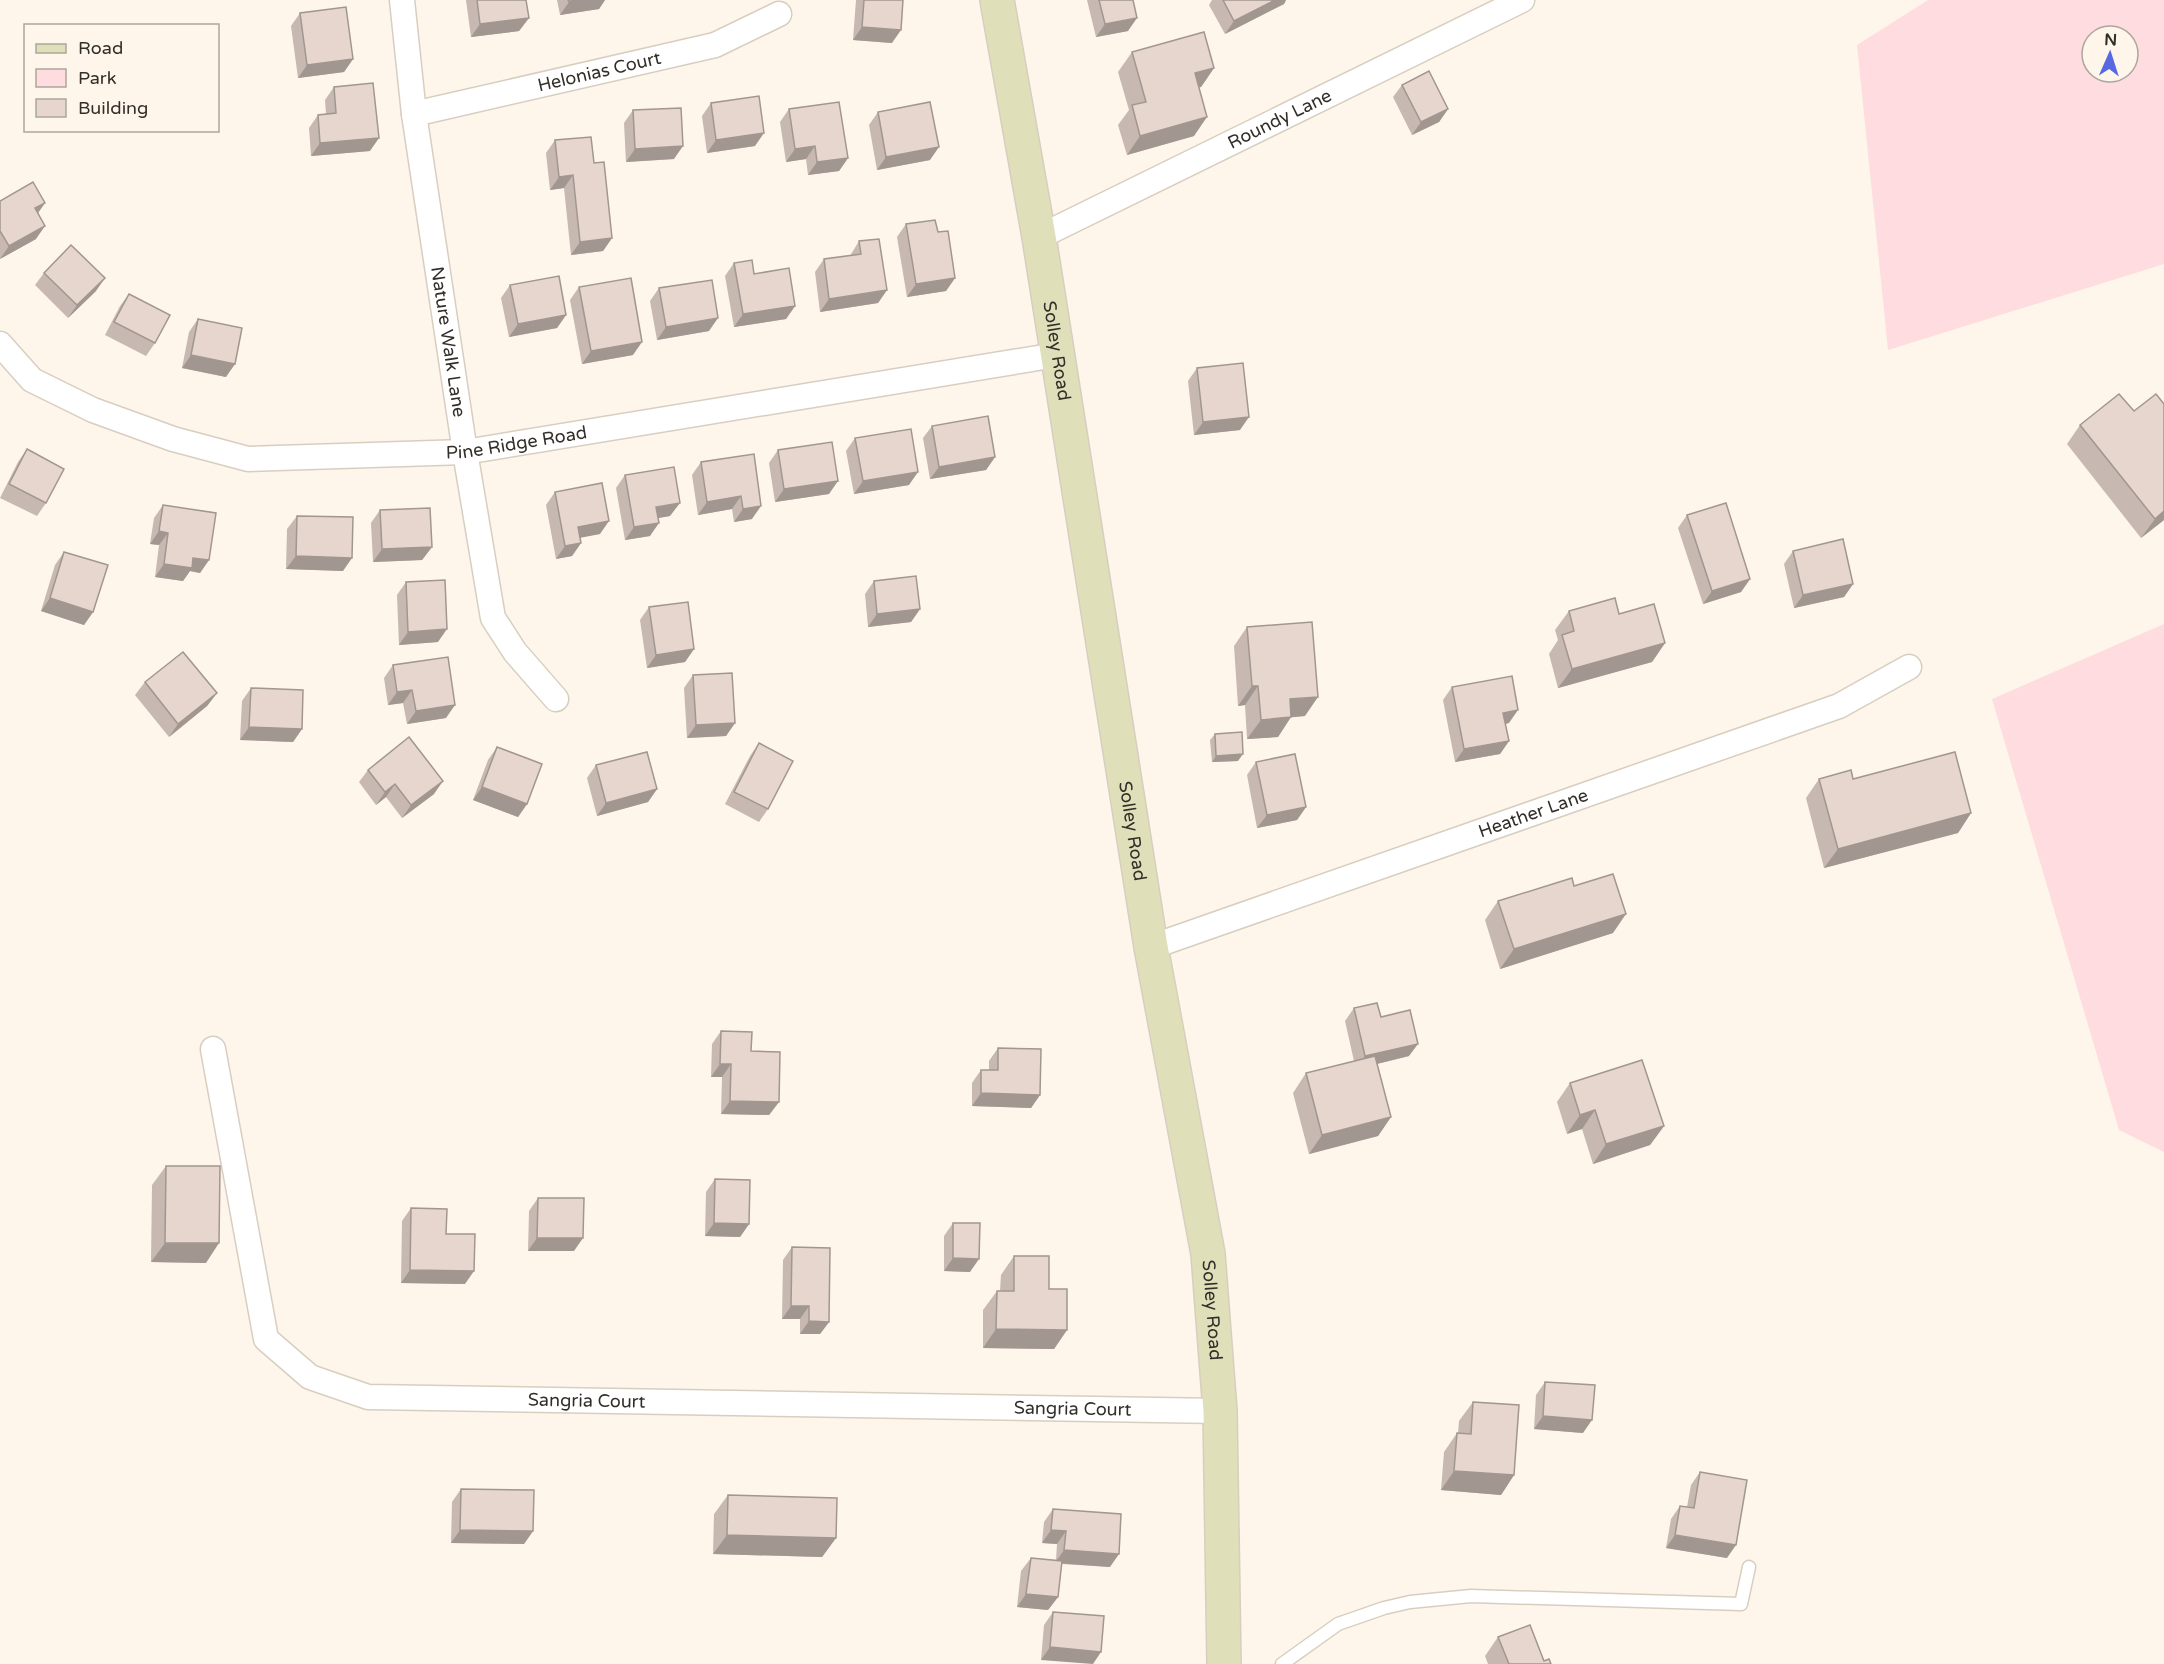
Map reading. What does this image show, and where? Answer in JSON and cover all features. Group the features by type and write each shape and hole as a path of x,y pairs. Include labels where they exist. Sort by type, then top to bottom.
{"main road":[{"name":"Solley Road","path":"997,0 1039,237 1151,947 1208,1254 1220,1411 1224,1664"}],"street":[{"name":"Nature Walk Lane","path":"402,0 414,114 465,452 493,618 514,652 556,699"},
{"name":"Roundy Lane","path":"1039,237 1522,0"},
{"name":"Helonias Court","path":"414,114 715,45 779,14"},
{"name":"Pine Ridge Road","path":"0,344 32,380 93,410 173,439 248,459 465,452 1056,355"},
{"name":"Heather Lane","path":"1151,947 1839,706 1909,666"},
{"name":"Sangria Court","path":"213,1049 266,1340 310,1377 368,1397 1220,1411"}],"lane":[{"path":"1282,1664 1338,1624 1384,1608 1410,1602 1471,1596 1741,1604 1749,1567"}],"green space":[{"path":"1928,0 2164,0 2164,264 1888,350 1857,45"},
{"path":"2164,624 2164,1152 2119,1130 1992,699"}],"building":[{"path":"477,0 526,0 529,18 480,24"},
{"path":"864,0 903,0 901,30 862,27"},
{"path":"1099,0 1133,0 1137,18 1105,24"},
{"path":"1223,0 1275,0 1234,21"},
{"path":"346,7 353,59 307,65 300,13"},
{"path":"1204,32 1214,68 1195,73 1207,117 1140,136 1132,105 1146,102 1132,52"},
{"path":"1429,71 1448,109 1421,122 1402,85"},
{"path":"373,83 379,138 320,143 318,115 336,113 334,87"},
{"path":"759,96 764,133 716,140 711,103"},
{"path":"839,102 848,158 817,162 815,146 795,149 789,109"},
{"path":"930,102 939,147 886,157 878,112"},
{"path":"681,108 683,146 635,149 633,110"},
{"path":"591,137 594,163 604,162 612,238 580,242 573,175 559,177 555,140"},
{"path":"33,182 45,203 35,208 45,226 9,246 0,231 0,201"},
{"path":"935,220 938,232 948,231 955,278 916,284 906,224"},
{"path":"879,239 887,290 829,299 824,259 861,254 859,241"},
{"path":"71,245 105,278 77,305 44,273"},
{"path":"752,260 754,274 789,268 795,306 743,314 734,263"},
{"path":"559,276 566,315 518,324 510,285"},
{"path":"631,278 642,342 591,351 579,287"},
{"path":"712,280 718,318 666,327 659,288"},
{"path":"129,294 170,315 155,343 114,322"},
{"path":"198,319 242,328 235,364 191,355"},
{"path":"1243,363 1249,417 1203,422 1197,368"},
{"path":"2119,394 2134,411 2156,394 2164,404 2164,511 2155,519 2080,425"},
{"path":"988,416 995,457 939,467 932,426"},
{"path":"911,429 918,472 863,481 855,438"},
{"path":"832,442 838,481 784,489 778,450"},
{"path":"27,449 64,469 46,503 9,484"},
{"path":"754,454 761,506 743,509 741,496 707,502 701,462"},
{"path":"674,467 680,503 656,507 659,523 634,527 625,475"},
{"path":"602,483 609,521 578,527 581,543 565,546 555,492"},
{"path":"1726,503 1750,579 1712,591 1687,515"},
{"path":"163,505 216,513 209,560 193,558 192,568 164,564 168,533 159,531"},
{"path":"430,508 432,547 382,549 380,510"},
{"path":"297,516 353,517 352,558 296,556"},
{"path":"1843,539 1853,584 1803,595 1793,551"},
{"path":"64,552 108,565 93,612 50,598"},
{"path":"916,576 920,609 877,614 874,581"},
{"path":"445,580 447,629 408,632 406,582"},
{"path":"1615,598 1619,614 1654,604 1665,643 1572,669 1562,635 1574,631 1569,611"},
{"path":"688,602 694,649 656,655 649,607"},
{"path":"1312,622 1318,697 1290,699 1291,717 1261,720 1258,686 1252,686 1247,627"},
{"path":"183,652 217,693 178,724 145,682"},
{"path":"448,657 455,705 416,711 412,690 397,692 393,665"},
{"path":"732,673 735,723 696,725 693,675"},
{"path":"1512,676 1518,710 1503,713 1509,741 1464,749 1452,687"},
{"path":"251,688 303,690 302,729 249,727"},
{"path":"1242,732 1243,754 1216,756 1215,734"},
{"path":"409,737 443,781 411,805 395,784 385,792 368,770"},
{"path":"759,743 793,761 768,809 734,792"},
{"path":"497,747 542,764 527,804 482,787"},
{"path":"647,752 657,789 606,803 596,765"},
{"path":"1955,752 1971,813 1838,849 1819,779 1851,770 1853,779"},
{"path":"1295,754 1306,807 1267,815 1256,762"},
{"path":"1613,874 1626,914 1514,949 1498,901 1572,878 1574,886"},
{"path":"1377,1003 1381,1017 1410,1010 1418,1044 1365,1056 1354,1008"},
{"path":"721,1031 752,1032 751,1051 780,1052 779,1102 730,1101 731,1064 720,1064"},
{"path":"998,1048 1041,1049 1040,1095 981,1093 981,1070 998,1070"},
{"path":"1375,1056 1391,1117 1322,1135 1306,1073"},
{"path":"1642,1060 1664,1126 1606,1144 1595,1110 1580,1115 1570,1083"},
{"path":"166,1166 220,1166 219,1243 165,1243"},
{"path":"715,1179 750,1180 749,1224 714,1223"},
{"path":"538,1198 584,1198 583,1238 537,1238"},
{"path":"411,1208 447,1209 446,1234 475,1234 474,1271 410,1270"},
{"path":"953,1223 980,1223 979,1259 953,1258"},
{"path":"792,1247 830,1248 829,1322 809,1321 809,1306 791,1306"},
{"path":"1014,1256 1049,1256 1049,1289 1067,1289 1067,1330 996,1329 997,1291 1014,1291"},
{"path":"1545,1382 1595,1385 1592,1420 1543,1416"},
{"path":"1473,1402 1519,1405 1514,1475 1454,1471 1457,1433 1471,1434"},
{"path":"1700,1472 1747,1480 1736,1545 1675,1535 1680,1506 1694,1508"},
{"path":"461,1489 534,1490 533,1531 460,1530"},
{"path":"728,1495 837,1498 836,1538 727,1535"},
{"path":"1053,1509 1121,1514 1119,1554 1064,1550 1066,1531 1051,1530"},
{"path":"1031,1558 1062,1561 1058,1597 1026,1594"},
{"path":"1053,1612 1104,1616 1101,1652 1050,1647"},
{"path":"1530,1625 1544,1661 1549,1659 1551,1664 1509,1664 1498,1637"}]}
